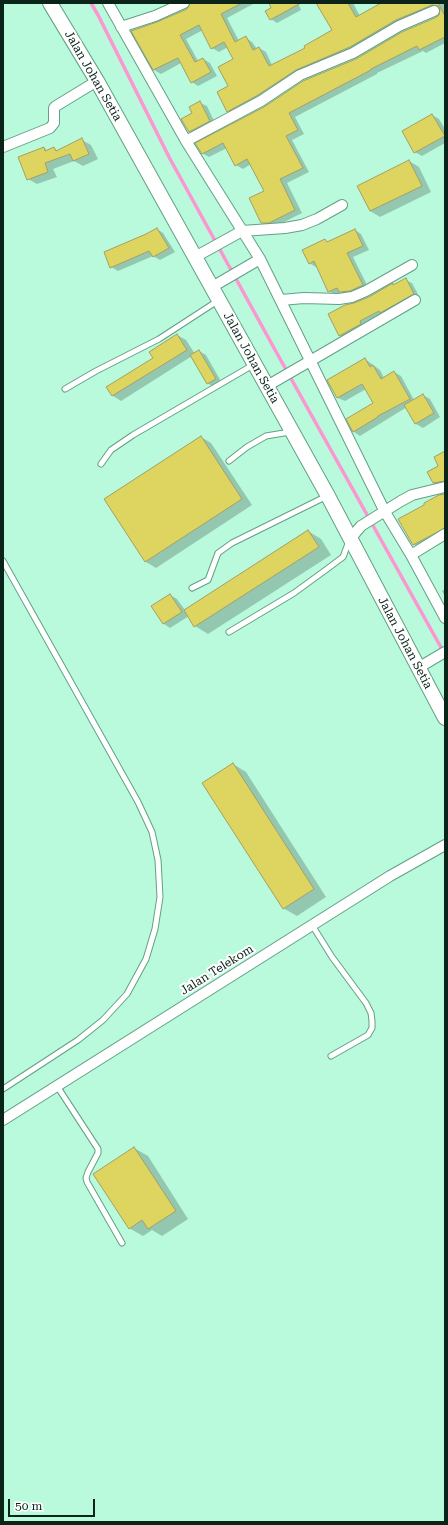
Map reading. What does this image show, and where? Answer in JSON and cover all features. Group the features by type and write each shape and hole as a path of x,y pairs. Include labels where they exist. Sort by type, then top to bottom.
{"main road":[{"name":"Jalan Johan Setia","path":"50,3 200,254 212,287 254,365 273,383 291,432 422,665 445,718"}],"street":[{"path":"108,3 238,233 260,259 311,360 381,514 411,555 445,618"},
{"path":"121,27 155,16 184,3"},
{"path":"186,141 261,101 300,75 353,53 399,26 434,11"},
{"path":"3,147 50,128 54,123 54,108 56,106 97,81"},
{"path":"200,254 238,233 302,225 317,219 342,205"},
{"path":"212,287 260,259"},
{"path":"281,300 304,298 339,300 352,297 366,292 412,265"},
{"path":"273,383 414,300"},
{"path":"350,538 361,526 412,495 445,487"},
{"path":"411,555 445,534"},
{"path":"422,665 445,652"},
{"name":"Jalan Telekom","path":"3,1120 390,876 445,844"}],"lane":[{"path":"65,389 96,371 159,339 220,300"},
{"path":"101,464 111,450 133,435 254,365"},
{"path":"229,461 248,446 266,436 291,432"},
{"path":"192,588 208,580 218,553 232,543 328,496"},
{"path":"229,632 294,593 343,557 350,538"},
{"path":"3,561 138,802 152,832 158,860 160,897 155,929 146,959 127,994 103,1020 78,1040 3,1089"},
{"path":"312,925 332,957 366,1003 371,1013 372,1028 368,1035 331,1056"},
{"path":"57,1086 98,1149 98,1153 88,1172 86,1178 87,1182 122,1243"}],"building":[{"path":"190,3 242,3 221,14 235,42 246,36 253,50 259,47 269,66 305,48 304,46 332,30 316,3 348,3 356,17 381,3 438,3 445,16 445,37 419,50 417,46 289,113 298,130 286,136 303,168 280,179 295,210 269,223 261,223 249,198 264,191 247,159 235,166 223,143 202,154 195,143 264,107 303,81 356,59 402,32 437,17 440,9 438,6 432,5 396,20 350,47 296,70 258,95 227,112 217,92 228,86 218,67 233,59 224,42 211,49 199,25 180,35 195,62 203,58 211,72 191,83 178,58 153,70 131,31 187,9"},
{"path":"269,3 301,3 270,20 265,11 271,8"},
{"path":"200,101 210,121 189,132 181,119 192,113 189,107"},
{"path":"432,114 445,136 414,153 402,131"},
{"path":"82,138 89,154 73,161 70,154 45,163 48,172 27,180 18,157 44,147 45,151 54,147 56,151"},
{"path":"409,160 422,186 370,211 357,186"},
{"path":"157,228 169,248 153,257 149,251 110,268 104,252"},
{"path":"355,229 363,246 347,253 363,285 350,291 339,292 337,288 328,292 314,261 309,264 302,250 325,239 327,242"},
{"path":"406,278 414,294 380,313 379,311 360,321 361,324 339,336 328,314 345,305 369,297 393,283 393,285"},
{"path":"177,334 187,350 112,396 106,387 153,358 149,352"},
{"path":"199,350 216,379 207,384 190,355"},
{"path":"365,358 370,367 373,365 381,379 394,371 410,399 378,416 353,432 346,419 373,403 362,384 337,398 327,380"},
{"path":"423,394 434,413 415,424 404,405"},
{"path":"201,436 242,499 145,562 104,499"},
{"path":"445,451 445,481 433,483 427,472 438,466 434,457"},
{"path":"445,494 445,528 413,545 398,519 439,495"},
{"path":"308,530 319,547 194,627 184,610"},
{"path":"170,594 182,612 163,624 151,606"},
{"path":"233,763 314,889 283,909 202,783"},
{"path":"134,1147 176,1211 148,1229 142,1220 129,1229 93,1174"}],"waterway":[{"path":"91,3 169,157 443,651"}]}
